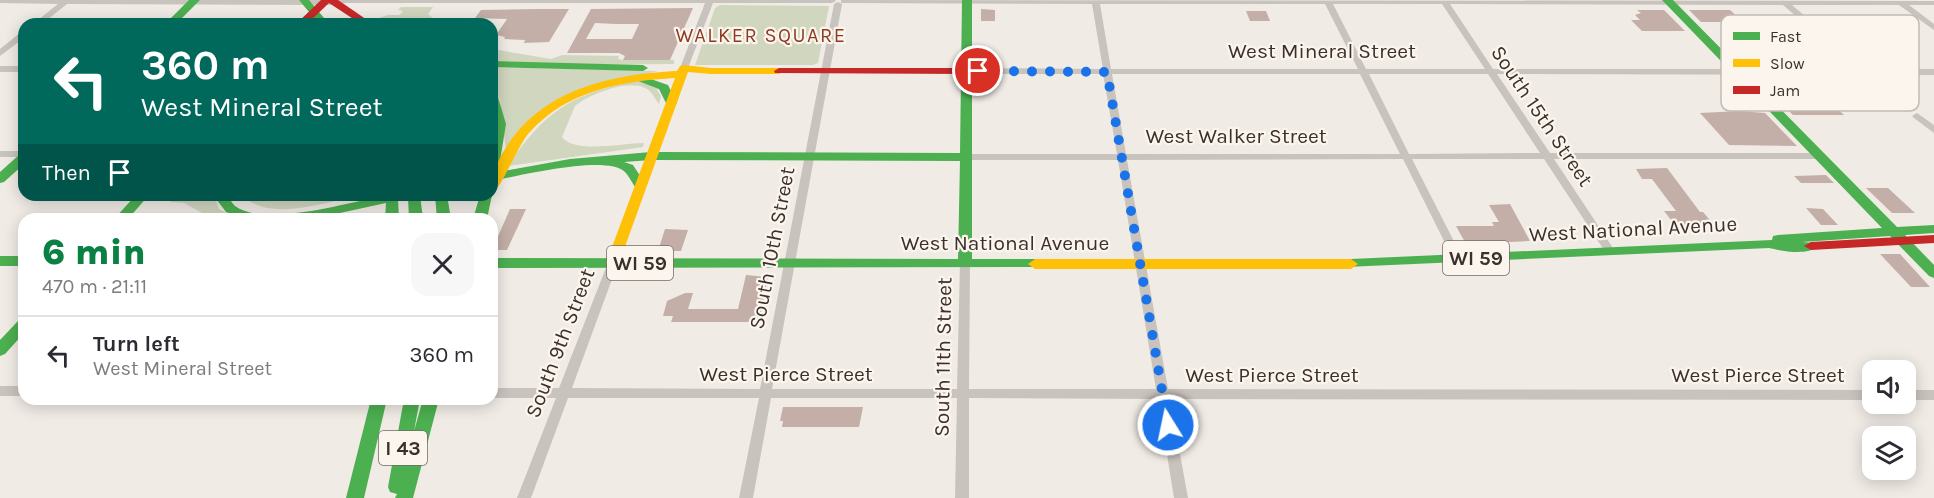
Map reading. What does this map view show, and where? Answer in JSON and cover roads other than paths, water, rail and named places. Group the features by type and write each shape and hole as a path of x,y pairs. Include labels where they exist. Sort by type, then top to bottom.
{"main road":[{"path":"298,0 307,18"},
{"path":"175,18 188,1"},
{"name":"South 11th Street","path":"965,264 967,1"},
{"path":"306,18 320,2"},
{"path":"320,2 323,18"},
{"path":"320,2 339,18"},
{"path":"320,2 355,18"},
{"path":"1668,2 1721,55"},
{"path":"498,64 683,71"},
{"path":"498,161 526,130 548,111 572,96 622,80 683,71"},
{"name":"West Mineral Street","path":"683,71 966,71"},
{"name":"South 9th Street","path":"613,263 683,71"},
{"path":"622,80 643,80 662,85 671,103"},
{"path":"498,108 502,131 502,154 498,167"},
{"path":"1777,111 1934,273"},
{"path":"498,170 567,158 603,155 651,156"},
{"path":"498,176 601,160 651,156"},
{"name":"West Walker Street","path":"651,156 966,157"},
{"path":"601,160 629,168 640,185"},
{"path":"0,179 18,162"},
{"path":"126,213 138,201"},
{"path":"221,201 241,213"},
{"path":"242,201 250,208 296,210 340,201"},
{"path":"303,213 370,201"},
{"name":"West National Avenue","path":"1769,244 1776,239 1823,234 1934,229"},
{"path":"1823,234 1834,246"},
{"name":"West National Avenue","path":"498,263 1377,264 1610,251 1769,244 1786,247 1834,246 1934,239"},
{"path":"0,261 18,261"},
{"path":"0,350 18,330"},
{"path":"363,464 371,405"},
{"name":"I 43","path":"355,498 378,405"},
{"name":"I 43","path":"394,498 411,405"},
{"path":"404,498 429,405"}],"street":[{"path":"0,2 454,0 1934,3"},
{"path":"45,18 66,1"},
{"path":"163,2 188,1"},
{"name":"South 9th Street","path":"683,71 710,1"},
{"name":"South 10th Street","path":"746,498 838,1"},
{"path":"1095,1 1181,498"},
{"path":"1327,1 1458,259"},
{"name":"South 15th Street","path":"1444,1 1610,251"},
{"path":"1784,2 1799,15"},
{"path":"1899,2 1916,15"},
{"path":"1919,17 1934,28"},
{"path":"0,53 18,39"},
{"path":"0,69 18,69"},
{"name":"West Mineral Street","path":"966,71 1721,72"},
{"path":"1917,116 1934,130"},
{"path":"0,154 18,156"},
{"name":"West Walker Street","path":"966,157 1821,156"},
{"name":"South 9th Street","path":"524,498 613,263"},
{"name":"South 11th Street","path":"962,498 965,264"},
{"path":"0,391 18,391"},
{"name":"West Pierce Street","path":"498,393 1862,395"},
{"path":"1916,395 1934,395"}],"district":[{"name":"WALKER SQUARE","path":"761,35"}]}
